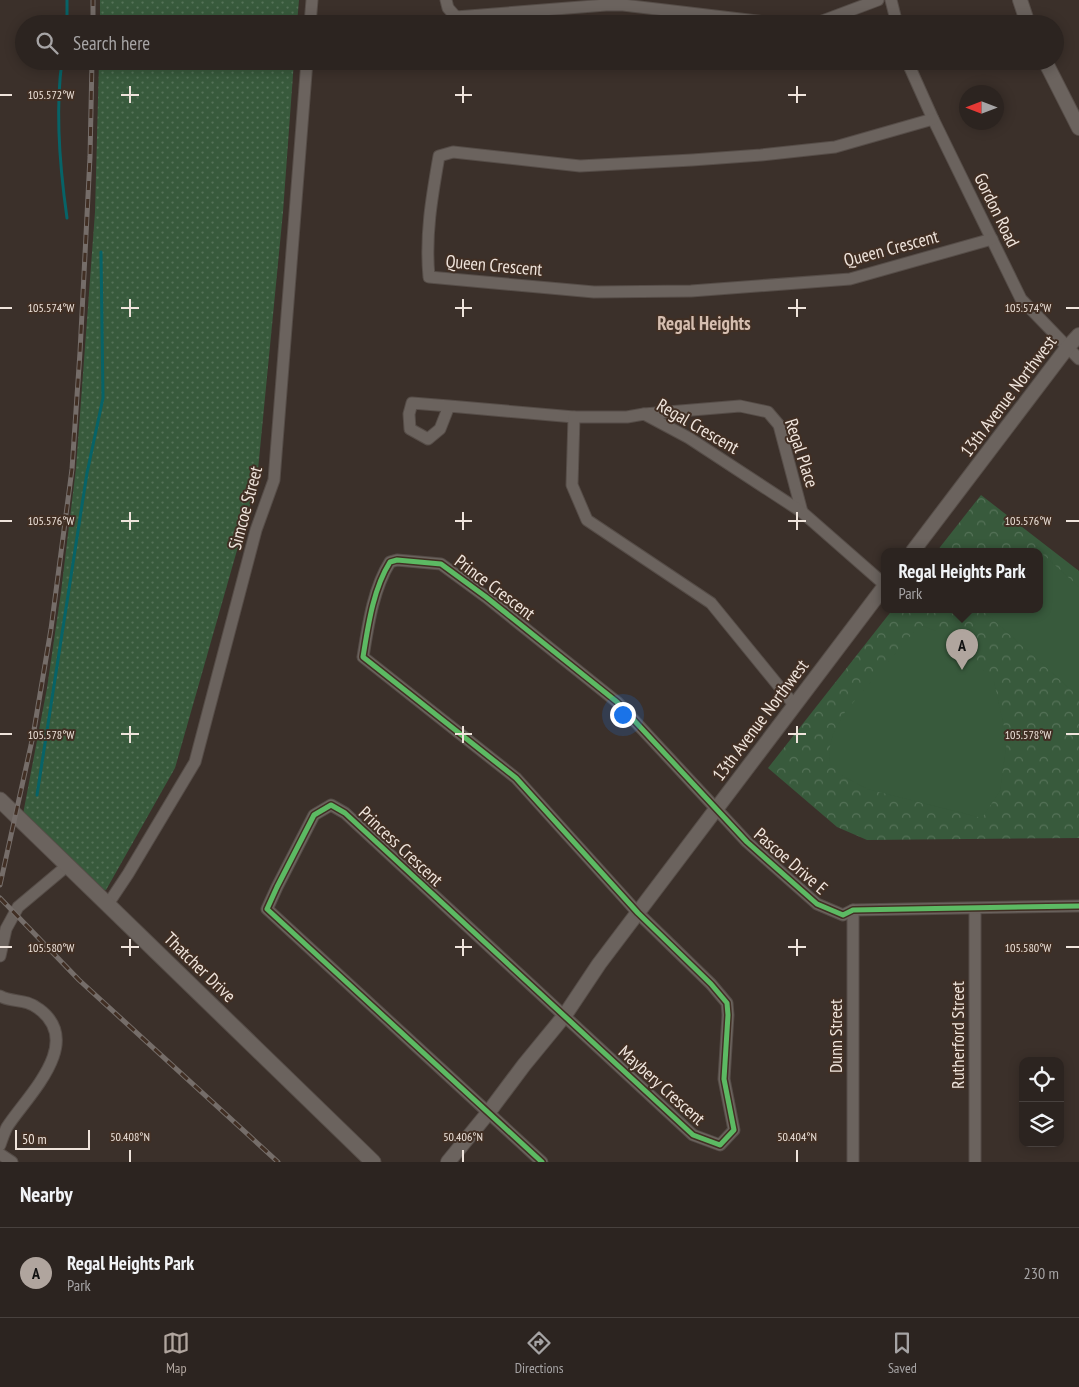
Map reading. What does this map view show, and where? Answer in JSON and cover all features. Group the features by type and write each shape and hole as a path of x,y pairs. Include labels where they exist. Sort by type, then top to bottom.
{"main road":[{"name":"Thatcher Drive","path":"0,800 373,1162"}],"street":[{"path":"311,15 312,0"},
{"path":"446,0 448,8 454,15"},
{"path":"838,15 878,0"},
{"path":"891,0 895,15"},
{"path":"1020,0 1025,15"},
{"path":"481,15 623,5 707,15"},
{"name":"Simcoe Street","path":"108,904 195,762 256,530 274,480 306,70"},
{"name":"Gordon Road","path":"911,70 933,120 1021,299 1079,359"},
{"path":"1050,70 1079,128"},
{"name":"Queen Crescent","path":"933,120 835,147 731,158 580,166 453,152 439,156 429,216 427,254 429,276 594,292 691,291 850,279 992,239"},
{"name":"13th Avenue Northwest","path":"914,548 1067,348 1079,335"},
{"path":"449,406 574,417 572,485 586,520 712,603 795,706"},
{"name":"Regal Place","path":"644,414 740,406 768,412 779,425 802,512"},
{"name":"Regal Crescent","path":"574,417 627,417 644,414 689,438 802,512 881,583"},
{"name":"Prince Crescent","path":"638,913 516,778 363,657 378,590 390,562 397,560 441,564 486,597 617,702 717,810"},
{"name":"13th Avenue Northwest","path":"448,1162 564,1016 599,964 717,810 881,590"},
{"name":"Princess Crescent","path":"488,1113 267,908 314,816 331,805 345,813 564,1016"},
{"name":"Pascoe Drive E","path":"717,810 746,842 817,904 843,915 853,910 1079,906"},
{"path":"0,956 6,929 18,907 68,866"},
{"name":"Rutherford Street","path":"975,908 975,1162"},
{"name":"Dunn Street","path":"853,910 853,1162"},
{"name":"Maybery Crescent","path":"564,1016 694,1135 720,1145 734,1130 724,1079 728,1015 727,1002 638,913"},
{"path":"0,996 6,1000 23,1001 39,1009 51,1021 56,1038 55,1055 48,1071 6,1129 0,1145"},
{"path":"488,1113 542,1162"},
{"path":"0,1154 12,1162"}],"green space":[{"path":"100,0 299,0 298,15 100,15"},
{"path":"99,70 293,70 283,212 257,480 175,768 106,890 98,889 23,814 47,688 76,468 95,212"},
{"path":"981,495 1079,571 1079,838 867,840 837,827 768,768 890,613 1043,613 1043,548 939,548"},
{"path":"1043,555 1079,587 1079,697 985,613 1043,613"},
{"path":"920,625 936,631 972,658 994,682 1007,740 1000,791 982,818 867,789 843,776 830,762 829,751 833,734 845,712"}],"waterway":[{"path":"67,0 67,15"},
{"path":"61,70 59,140 67,218"},
{"path":"37,795 87,473 103,398 101,252"}],"railway":[{"path":"93,0 93,15"},
{"path":"0,885 33,736 51,629 72,469 90,157 92,70"},
{"path":"0,898 79,980 278,1162"}],"cycle path":[{"path":"542,1162 267,909 314,815 331,805 345,813 693,1135 720,1145 734,1130 724,1079 727,1003 711,984 638,913 516,778 363,657 375,596 390,562 397,560 441,564 486,597 617,702 747,842 817,904 843,915 853,910 1079,906"}],"place":[{"name":"Regal Heights Park","path":"962,670"}],"district":[{"name":"Regal Heights","path":"704,323"}]}
